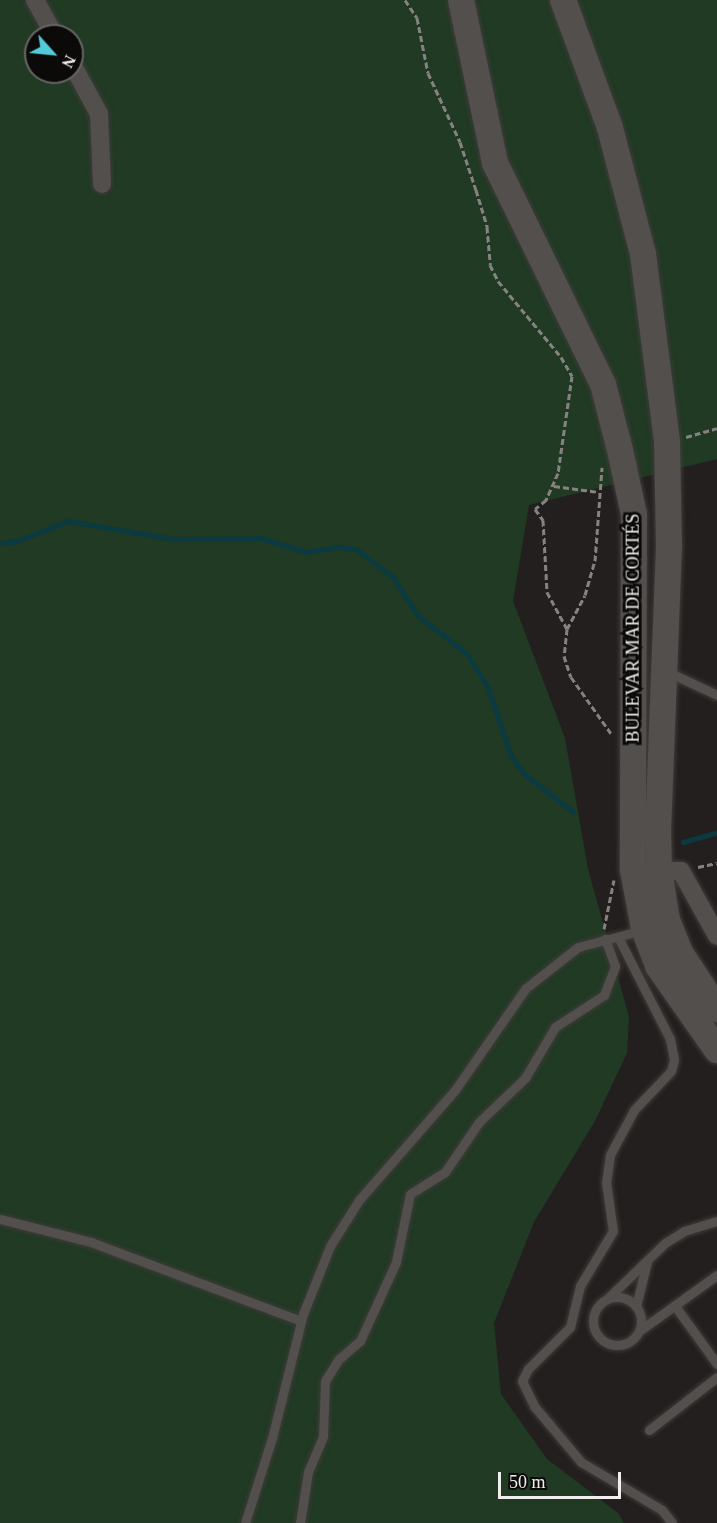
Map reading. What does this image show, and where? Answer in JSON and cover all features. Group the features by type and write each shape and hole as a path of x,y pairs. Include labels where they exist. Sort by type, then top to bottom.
{"street":[{"path":"35,0 49,24"},
{"name":"BULEVAR MAR DE CORTÉS","path":"461,0 495,163 603,384 620,450 634,514 636,662 633,870 656,925 666,982 717,1050"},
{"path":"563,0 610,128 643,254 667,442 669,546 656,925 681,954 717,1009"},
{"path":"83,84 99,114 102,184"},
{"path":"636,662 664,670"},
{"path":"633,870 681,871 717,936"}],"lane":[{"path":"664,670 717,695"},
{"path":"244,1523 272,1438 301,1321 330,1246 359,1200 455,1090 526,988 578,947 656,925"},
{"path":"618,937 670,1039 674,1060 671,1071 634,1110 610,1155 606,1182 613,1231 580,1286 570,1327 528,1369 522,1381 534,1407 581,1462 662,1510 672,1523"},
{"path":"300,1523 308,1472 322,1437 325,1381 339,1359 360,1341 396,1262 410,1194 445,1172 479,1122 525,1078 555,1027 604,995 615,966 605,939"},
{"path":"0,1218 91,1242 301,1321"},
{"path":"717,1221 684,1231 647,1260 606,1300 594,1318 601,1338 621,1345 717,1275"},
{"path":"636,1306 647,1260"},
{"path":"606,1300 621,1297 636,1306 641,1317 639,1331"},
{"path":"675,1306 717,1364"},
{"path":"649,1430 717,1377"}],"path":[{"path":"405,0 417,18 428,73 460,142 488,227 490,265 498,281 561,357 572,376 563,451 554,486 535,509 543,520 548,592 567,629"},
{"path":"667,442 717,428"},
{"path":"617,745 571,677 564,656 567,629 589,585 605,459 620,450"},
{"path":"554,486 599,492"}],"green space":[{"path":"0,0 717,0 717,459 529,505 513,601 565,738 588,869 629,1017 627,1053 595,1121 534,1222 494,1323 501,1394 547,1459 618,1513 624,1523 0,1523"}],"waterway":[{"path":"0,543 17,541 68,521 172,539 261,538 306,552 339,547 356,549 393,577 417,615 467,654 488,688 511,756 524,774 573,812"},
{"path":"683,842 717,832"}]}
